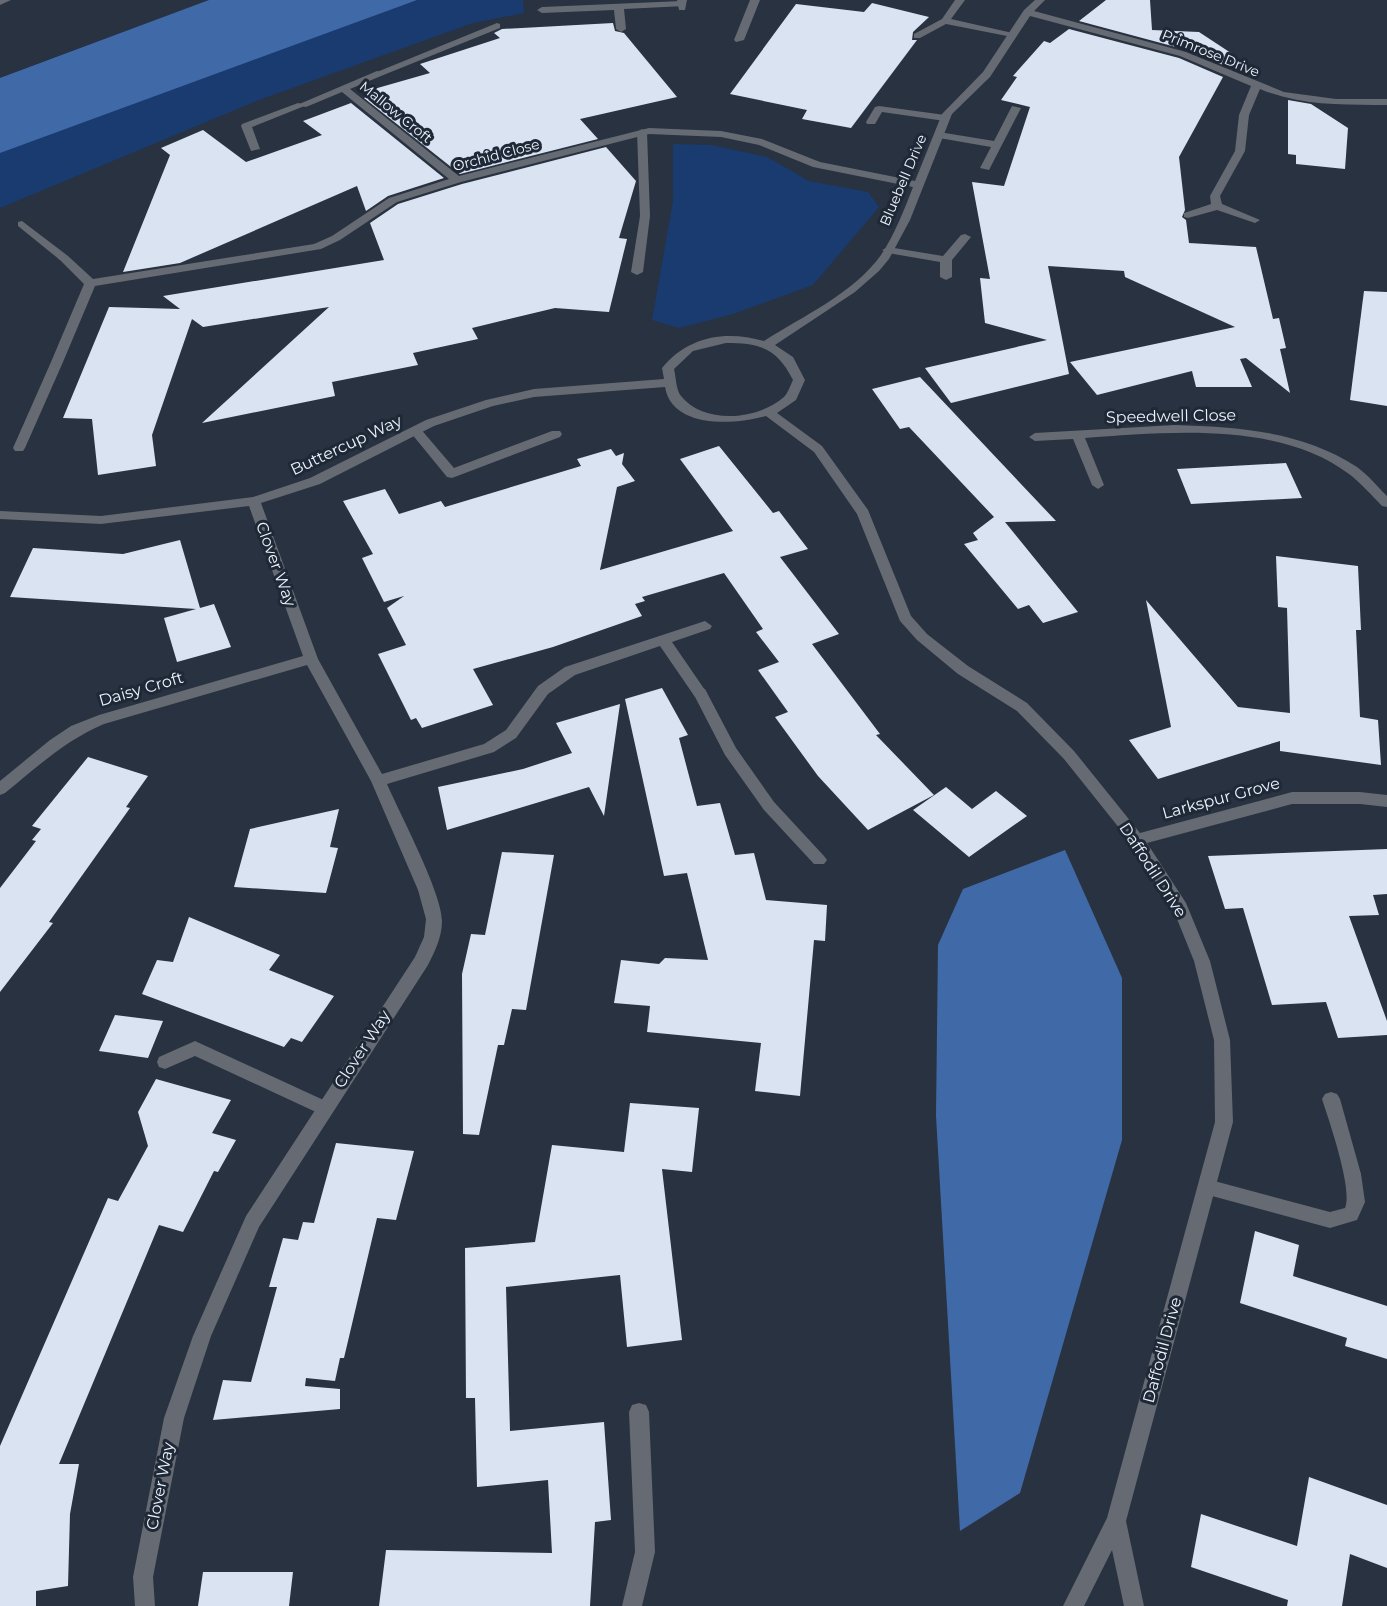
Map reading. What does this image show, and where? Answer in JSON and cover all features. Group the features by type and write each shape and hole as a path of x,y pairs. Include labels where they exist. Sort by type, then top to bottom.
{"street":[{"path":"0,2 6,0"},
{"path":"739,40 755,0"},
{"path":"916,36 945,21 960,0"},
{"name":"Bluebell Drive","path":"766,345 876,269 888,250 945,118 954,103 978,86 1002,55 1012,34 1027,12 1040,0"},
{"path":"542,10 682,4"},
{"path":"619,7 621,29"},
{"name":"Primrose Drive","path":"1027,12 1173,51 1282,95 1313,100 1387,102"},
{"path":"945,21 1012,34"},
{"name":"Mallow Croft","path":"255,149 246,126 344,89 497,26"},
{"path":"1217,206 1215,196 1240,151 1244,115 1256,86"},
{"name":"Mallow Croft","path":"344,89 458,180"},
{"path":"986,168 1016,108"},
{"path":"871,122 879,109 945,118"},
{"path":"637,272 645,216 642,132"},
{"name":"Orchid Close","path":"90,283 316,247 336,238 393,200 458,180 642,132 721,134 762,142 817,165 918,185"},
{"path":"939,135 997,145"},
{"path":"1188,215 1217,206 1256,220"},
{"path":"20,448 90,283 64,258 22,224"},
{"path":"946,277 946,260 965,237"},
{"path":"888,250 946,260"},
{"path":"729,339 766,345 789,360 795,368 798,380 793,396 769,413 733,420 699,415 676,401 667,383 668,368 672,361 696,345 729,339"},
{"name":"Buttercup Way","path":"0,515 100,520 254,501 315,481 430,423 490,403 534,393 667,383"},
{"name":"Daffodil Drive","path":"769,413 818,449 863,513 905,618 922,636 963,670 1022,707 1069,755 1137,840 1180,906 1202,961 1222,1040 1224,1122 1116,1521 1073,1606"},
{"name":"Speedwell Close","path":"1035,437 1217,429 1262,434 1317,451 1344,465 1387,503"},
{"path":"415,430 452,474 556,434"},
{"path":"1078,435 1098,485"},
{"name":"Clover Way","path":"145,1606 143,1577 171,1429 202,1336 252,1222 422,960 432,937 434,919 426,890 378,781 310,659 254,501"},
{"path":"378,781 489,748 511,734 543,690 570,671 705,626"},
{"path":"664,640 700,693 730,751 769,806 819,860"},
{"name":"Daisy Croft","path":"0,789 76,730 99,720 310,659"},
{"name":"Larkspur Grove","path":"1137,840 1292,798 1360,798 1387,801"},
{"path":"165,1062 195,1048 324,1108"},
{"path":"1207,1187 1330,1220 1351,1214 1356,1202 1352,1174 1331,1099"},
{"path":"632,1606 645,1552 639,1412"},
{"name":"Daffodil Drive","path":"1116,1521 1134,1606"}],"shaded area":[{"path":"209,0 523,0 524,13 473,23 259,100 0,208 0,78"},
{"path":"209,0 417,0 0,153 0,78"},
{"path":"673,144 711,145 767,157 809,181 868,192 879,207 813,285 733,314 679,328 652,320 673,201"},
{"path":"1065,850 1122,978 1122,1140 1020,1493 960,1531 936,1116 938,945 963,889"}],"building":[{"path":"1106,0 1150,0 1152,30 1199,32 1234,55 1228,67 1187,50 1079,21"},
{"path":"872,3 929,17 913,32 912,40 917,40 851,128 802,119 807,110 730,94 796,4 864,12"},
{"path":"613,23 615,31 624,33 677,97 580,119 598,139 460,174 364,98 377,92 374,89 430,73 420,64 500,38 494,33 502,29"},
{"path":"1069,29 1179,58 1223,77 1179,157 1185,210 1182,217 1186,220 1189,243 1256,247 1273,319 1279,318 1286,348 1280,349 1290,393 1246,358 1240,359 1252,387 1196,387 1192,371 1097,395 1070,362 1235,327 1125,277 1124,271 1048,266 1069,374 951,403 925,368 1047,340 985,323 980,278 990,279 972,182 1004,186 1030,107 1001,100 1017,77 1013,76 1044,41 1050,43"},
{"path":"1288,100 1311,104 1348,128 1345,169 1296,164 1296,155 1288,154"},
{"path":"351,103 444,178 388,196 366,211 357,186 180,263 123,272 170,155 161,148 203,130 246,162 322,135 303,121"},
{"path":"606,147 636,181 619,238 627,239 609,312 555,308 472,328 478,339 413,353 418,365 332,382 335,396 202,423 329,307 203,327 192,319 152,435 156,466 98,475 92,419 63,418 109,307 180,309 163,296 384,260 370,223 398,204 462,184"},
{"path":"1364,291 1387,292 1387,406 1350,400"},
{"path":"920,377 1056,521 1005,522 1078,612 1043,623 1029,605 1018,609 964,544 978,540 973,533 994,517 909,427 900,429 872,389"},
{"path":"719,446 773,513 779,511 808,549 780,557 839,634 812,644 880,734 876,735 934,795 868,830 818,776 775,717 788,712 758,670 779,662 756,632 763,629 724,573 642,597 645,601 635,604 642,616 553,647 473,669 493,705 422,728 416,718 411,720 378,654 406,645 387,608 404,596 384,602 362,558 373,554 343,501 385,489 399,514 441,501 445,507 581,466 577,459 611,449 616,456 624,453 622,464 635,481 617,487 600,570 733,531 680,459"},
{"path":"1286,463 1302,498 1191,504 1177,469"},
{"path":"180,540 200,608 214,604 231,647 177,662 164,618 196,609 10,597 33,548 123,554"},
{"path":"1276,556 1358,566 1361,630 1356,630 1360,717 1378,720 1381,765 1280,751 1280,741 1158,779 1129,740 1171,727 1146,600 1238,707 1290,713 1287,608 1278,607"},
{"path":"662,688 688,735 679,738 697,806 720,803 735,855 754,853 766,900 827,905 825,941 814,940 800,1096 755,1091 761,1043 647,1032 650,1006 614,1003 621,960 659,964 665,958 708,960 687,873 664,876 625,699"},
{"path":"620,704 604,816 589,787 447,830 438,787 523,769 572,753 556,723"},
{"path":"88,757 148,776 126,807 130,808 49,922 53,923 0,992 0,888 36,841 32,840 41,829 32,826"},
{"path":"946,787 972,809 996,791 1027,816 969,857 913,810"},
{"path":"339,809 330,847 338,848 326,893 234,887 250,829"},
{"path":"1387,849 1387,894 1373,895 1379,915 1349,916 1387,1021 1387,1035 1338,1038 1326,1002 1272,1005 1243,908 1225,909 1208,856"},
{"path":"502,852 554,855 526,1010 512,1009 504,1045 498,1045 479,1135 463,1134 462,974 471,934 485,935"},
{"path":"189,917 280,955 269,970 334,996 302,1042 291,1038 284,1047 142,994 157,960 173,962"},
{"path":"115,1015 163,1021 148,1058 99,1051"},
{"path":"156,1079 231,1100 212,1133 236,1140 218,1172 214,1171 183,1232 159,1225 59,1464 79,1464 70,1514 68,1586 36,1591 36,1606 0,1606 0,1446 108,1198 118,1201 148,1146 138,1112"},
{"path":"630,1103 699,1108 692,1172 662,1169 682,1340 627,1347 620,1275 506,1287 510,1431 604,1422 611,1520 595,1522 590,1606 379,1606 386,1550 552,1553 548,1480 477,1487 475,1398 466,1398 465,1248 535,1242 552,1145 624,1152"},
{"path":"336,1143 414,1151 396,1220 377,1218 344,1358 340,1358 335,1381 306,1378 305,1386 340,1389 340,1409 213,1420 223,1380 251,1382 277,1287 269,1287 283,1238 298,1240 303,1222 314,1223"},
{"path":"1255,1231 1299,1245 1293,1276 1387,1306 1387,1359 1345,1346 1347,1338 1240,1303"},
{"path":"1309,1477 1387,1505 1387,1568 1350,1554 1342,1606 1287,1606 1288,1600 1191,1567 1201,1514 1297,1546"},
{"path":"203,1572 293,1572 289,1606 198,1606"}]}
